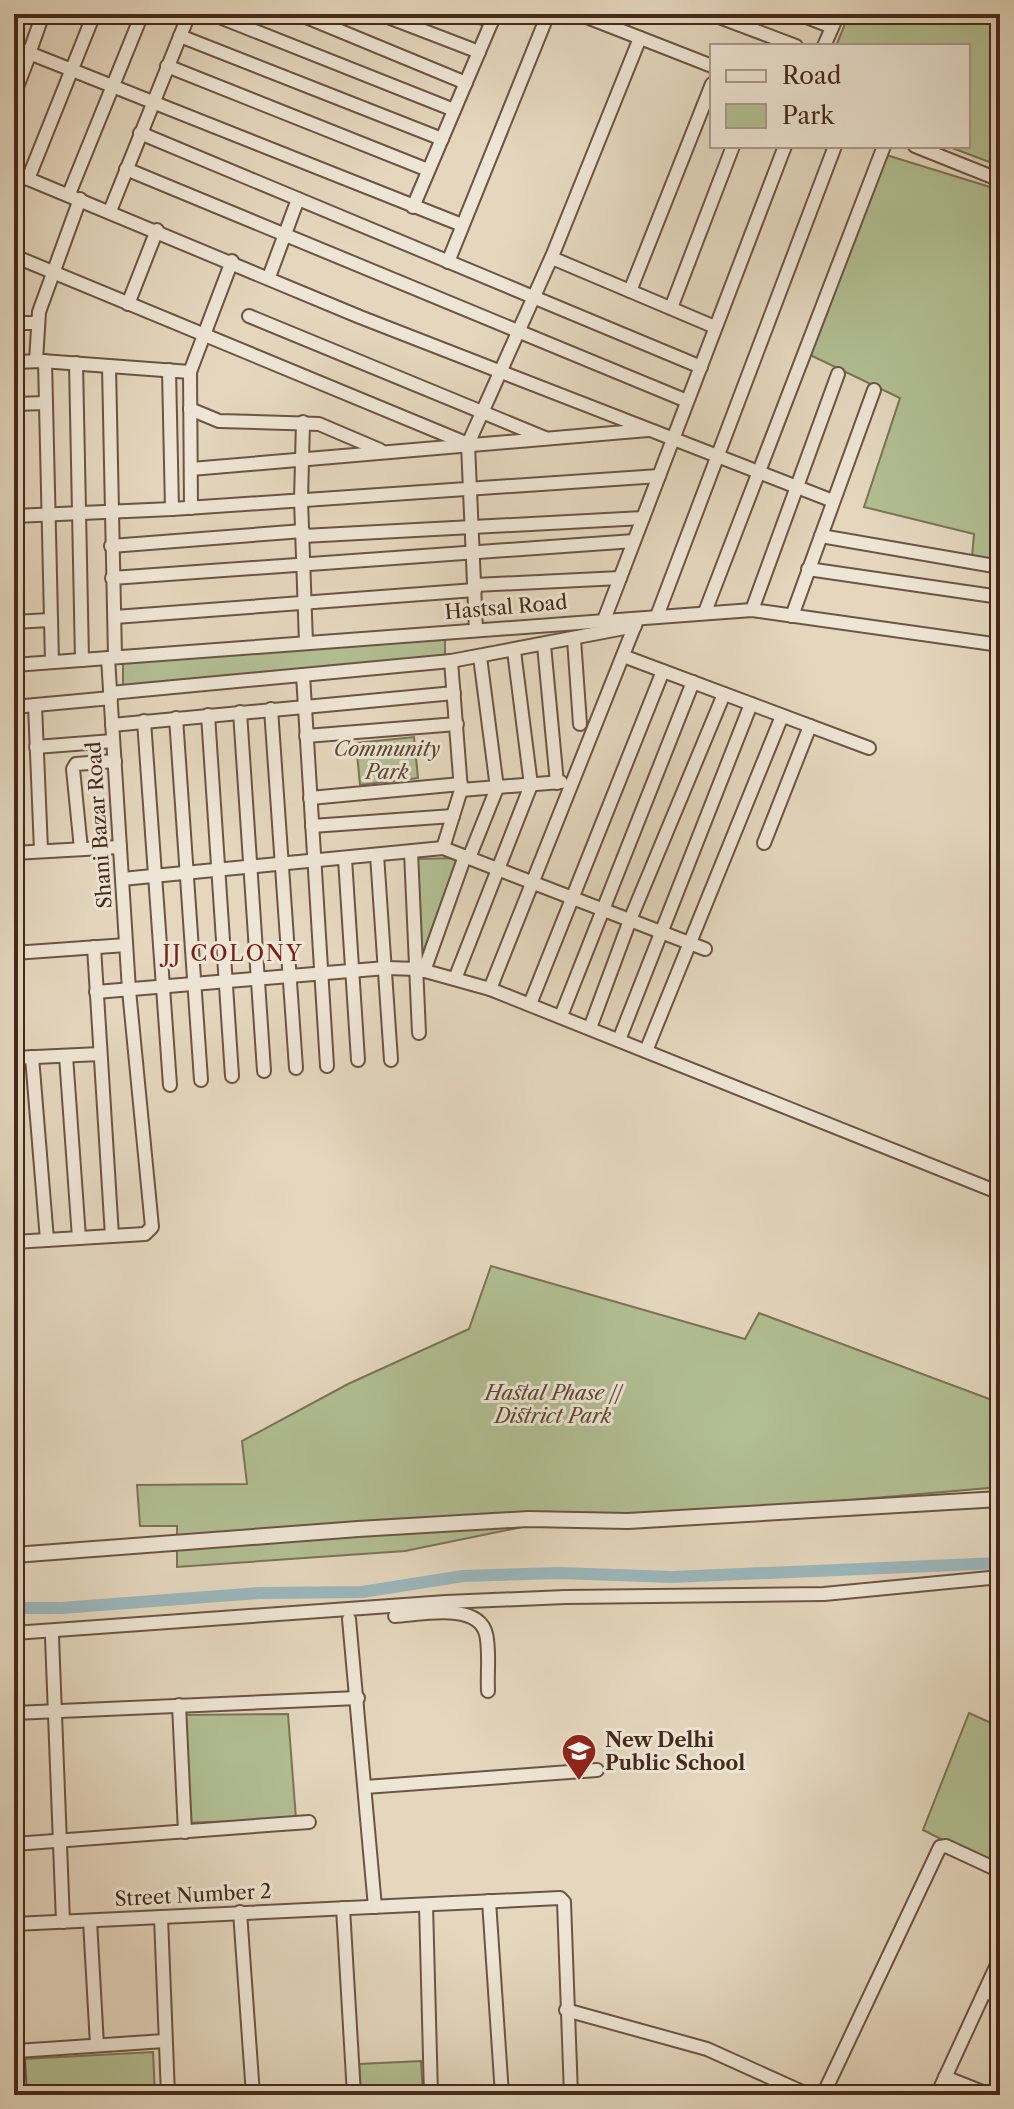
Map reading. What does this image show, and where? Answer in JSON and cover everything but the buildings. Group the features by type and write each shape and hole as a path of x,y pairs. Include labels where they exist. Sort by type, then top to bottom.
{"street":[{"path":"14,95 43,14"},
{"path":"28,179 94,14"},
{"path":"52,662 46,403 36,323 74,197 142,14"},
{"path":"110,211 151,102 189,14"},
{"path":"212,14 454,110"},
{"path":"299,14 466,83"},
{"path":"380,14 479,52"},
{"path":"413,207 493,18 473,14"},
{"path":"448,262 548,14"},
{"path":"579,14 608,19 640,38 710,65"},
{"path":"711,14 791,44"},
{"path":"799,14 832,27"},
{"path":"825,44 838,14"},
{"path":"180,36 442,139"},
{"path":"476,630 474,526 468,444 552,258 640,38"},
{"path":"14,47 30,50 71,72 462,225"},
{"path":"167,66 428,170"},
{"path":"630,291 710,89"},
{"path":"140,133 701,367"},
{"path":"671,308 732,148"},
{"path":"604,620 784,148"},
{"path":"657,616 715,455 834,148"},
{"path":"705,612 883,148"},
{"path":"920,148 1000,180"},
{"path":"126,169 687,401"},
{"path":"14,173 500,371 833,501"},
{"path":"269,277 298,199"},
{"path":"128,304 157,230"},
{"path":"14,256 468,444"},
{"path":"552,258 715,327"},
{"path":"191,508 190,372 232,261"},
{"path":"249,316 548,439"},
{"path":"14,323 36,323"},
{"path":"14,362 76,363 190,372"},
{"path":"76,363 82,660"},
{"name":"Shani Bazar Road","path":"109,366 115,617 110,696 129,990 152,1227 145,1234 112,1236"},
{"path":"169,370 172,509"},
{"path":"752,610 838,374"},
{"path":"792,616 874,390"},
{"path":"14,404 46,403"},
{"path":"190,409 219,421 319,424 383,452"},
{"path":"303,422 301,500 306,643"},
{"path":"191,469 651,430"},
{"path":"14,516 191,508 659,476"},
{"path":"111,546 303,533 643,518"},
{"path":"821,536 1000,567"},
{"path":"112,578 634,541"},
{"path":"808,569 1000,597"},
{"path":"115,617 620,578"},
{"name":"Hastsal Road","path":"14,665 604,620 637,621 657,616 752,610 1000,645"},
{"path":"14,622 50,620"},
{"path":"14,707 480,657 574,639 637,621"},
{"path":"490,989 637,621"},
{"path":"574,639 580,724"},
{"path":"544,645 557,783"},
{"path":"455,979 531,785 514,651"},
{"path":"623,656 869,748"},
{"path":"421,970 497,788 480,657"},
{"path":"443,848 461,787 451,661"},
{"path":"530,1004 663,671"},
{"path":"303,675 327,1066"},
{"path":"561,1016 601,908 693,682"},
{"path":"112,725 454,693"},
{"path":"590,1028 630,920 724,694"},
{"path":"619,1040 751,704"},
{"path":"35,705 41,850"},
{"path":"271,709 296,1068"},
{"path":"240,712 264,1071"},
{"path":"208,715 232,1076"},
{"path":"646,1051 782,716"},
{"path":"176,718 201,1080"},
{"path":"144,721 170,1085"},
{"path":"306,736 457,724"},
{"path":"764,843 810,726"},
{"path":"36,747 113,741"},
{"path":"81,849 73,769 76,764 115,761"},
{"path":"310,798 572,781"},
{"path":"312,826 453,816"},
{"path":"14,817 15,853 120,847"},
{"path":"122,879 443,848 705,949"},
{"path":"411,852 421,970 419,1033"},
{"path":"377,855 391,1060"},
{"path":"345,859 358,1060"},
{"path":"14,953 126,945"},
{"path":"14,1242 112,1236 94,947"},
{"path":"96,992 354,970 421,970 490,989 530,1004 1000,1193"},
{"path":"14,1058 100,1054"},
{"path":"66,1056 79,1238"},
{"path":"32,1057 47,1240"},
{"path":"14,1555 528,1519 628,1521 1000,1499"},
{"path":"14,1636 446,1602 565,1597 824,1594 1000,1577"},
{"path":"14,1636 52,1637 464,1614 486,1632 488,1691"},
{"path":"349,1619 375,1907"},
{"path":"52,1637 63,1922"},
{"path":"14,1713 358,1698"},
{"path":"179,1705 185,1832"},
{"path":"365,1787 597,1770"},
{"path":"14,1844 309,1822"},
{"path":"823,2095 940,1847 946,1846 1000,1871"},
{"name":"Street Number 2","path":"14,1924 562,1900 566,2010"},
{"path":"489,1901 502,2095"},
{"path":"426,1905 431,2095"},
{"path":"343,1908 354,2095"},
{"path":"240,1912 253,2095"},
{"path":"161,1917 168,2095"},
{"path":"90,1921 97,2045"},
{"path":"937,2095 1000,1958"},
{"path":"14,1990 20,2095"},
{"path":"985,1991 1000,1998"},
{"path":"571,2095 566,2010 707,2049 809,2095"},
{"path":"17,2051 164,2041"},
{"path":"945,2077 990,2095"}],"green space":[{"path":"849,14 1000,14 1000,166 952,148 970,148 970,44 837,44"},
{"path":"883,154 1000,190 1000,561 972,557 974,534 864,507 900,398 808,354"},
{"path":"445,639 445,662 123,687 123,662"},
{"name":"Community Park","path":"414,737 418,778 360,785 356,743"},
{"path":"458,858 422,955 414,859"},
{"name":"Hastal Phase || District Park","path":"491,1266 745,1339 759,1313 1000,1403 1000,1487 677,1515 586,1514 405,1551 177,1567 177,1526 140,1526 137,1485 247,1484 242,1441 348,1384 469,1329"},
{"path":"969,1713 1000,1727 1000,1869 923,1830"},
{"path":"288,1714 296,1819 182,1823 181,1715"},
{"path":"153,2052 155,2095 25,2095 23,2059"},
{"path":"421,2061 423,2095 361,2095 359,2064"}],"waterway":[{"path":"14,1608 61,1608 260,1593 362,1592 463,1576 560,1573 672,1577 1000,1563"}],"place":[{"name":"New Delhi Public School","path":"579,1782"}],"district":[{"name":"JJ COLONY","path":"233,953"}]}
